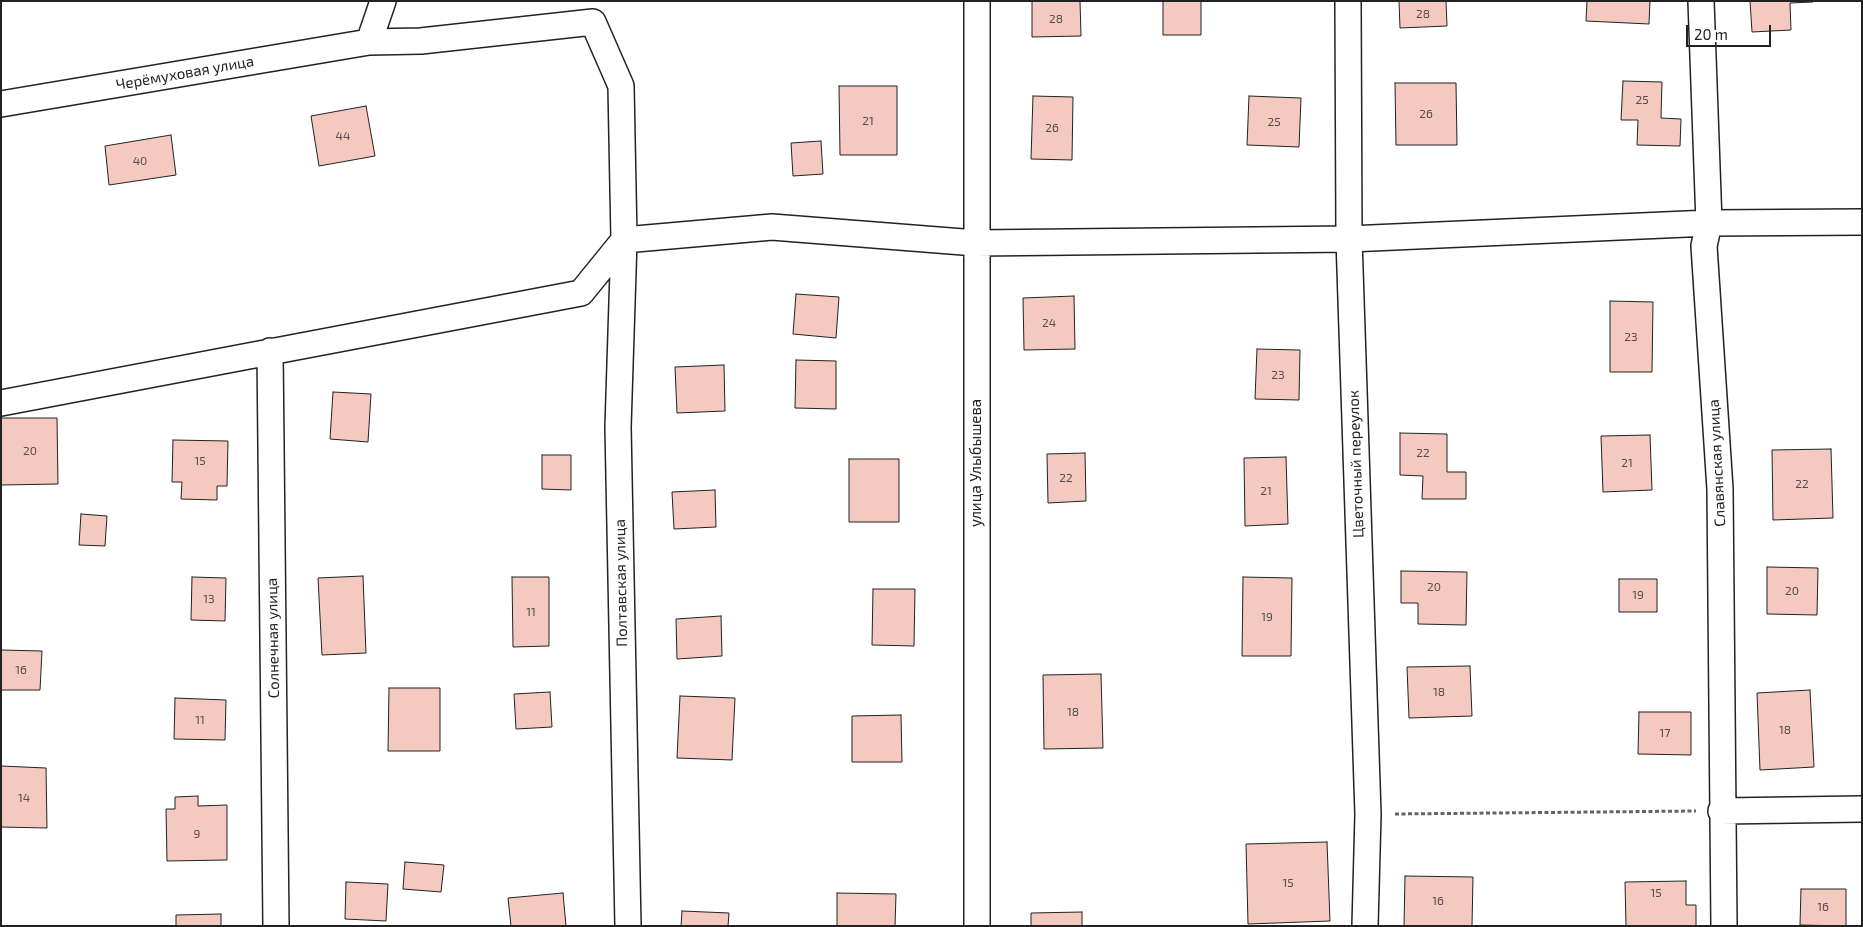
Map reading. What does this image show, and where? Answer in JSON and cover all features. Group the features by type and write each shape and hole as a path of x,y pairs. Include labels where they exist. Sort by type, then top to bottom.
{"street":[{"path":"369,42 383,1"},
{"name":"улица Улыбышева","path":"977,1 977,926"},
{"name":"Цветочный переулок","path":"1348,1 1349,239 1368,814 1365,926"},
{"name":"Славянская улица","path":"1701,1 1709,223 1704,246 1720,489 1724,926"},
{"name":"Черёмуховая улица","path":"1,104 369,42 421,41 593,22 621,86 624,240"},
{"path":"1,403 581,293 624,240 772,227 976,243 1349,239 1709,223 1862,222"},
{"name":"Полтавская улица","path":"624,240 618,427 628,926"},
{"name":"Солнечная улица","path":"270,351 276,926"},
{"path":"1722,811 1862,809"}],"path":[{"path":"1368,814 1722,811"}],"building":[{"path":"1032,1 1080,1 1081,36 1032,37"},
{"path":"1163,1 1201,1 1201,35 1163,35"},
{"path":"1399,1 1446,1 1447,26 1400,28"},
{"path":"1587,1 1650,1 1649,24 1586,21"},
{"path":"1750,1 1813,2 1790,3 1791,30 1752,32"},
{"path":"1623,81 1662,82 1661,118 1681,119 1680,146 1637,145 1638,120 1621,120"},
{"path":"1395,83 1456,83 1457,145 1396,145"},
{"path":"839,86 897,86 897,155 840,155"},
{"path":"1033,96 1073,97 1072,160 1031,159"},
{"path":"1249,96 1301,98 1299,147 1247,145"},
{"path":"366,106 375,156 319,166 311,116"},
{"path":"171,135 176,175 109,185 105,146"},
{"path":"821,141 823,174 793,176 791,143"},
{"path":"796,294 839,297 836,338 793,334"},
{"path":"1074,296 1075,349 1024,350 1023,298"},
{"path":"1610,301 1653,302 1652,372 1610,372"},
{"path":"1257,349 1300,350 1299,400 1255,399"},
{"path":"796,360 836,361 836,409 795,408"},
{"path":"724,365 725,411 677,413 675,367"},
{"path":"333,392 371,394 368,442 330,439"},
{"path":"1,418 57,418 58,484 1,485"},
{"path":"1400,433 1447,434 1447,472 1466,472 1466,499 1422,499 1423,476 1400,475"},
{"path":"1650,435 1652,490 1603,492 1601,436"},
{"path":"173,440 228,441 227,486 217,486 217,500 181,499 182,482 172,482"},
{"path":"1831,449 1833,518 1773,520 1772,450"},
{"path":"1085,453 1086,501 1048,503 1047,454"},
{"path":"542,455 571,455 571,490 542,489"},
{"path":"1286,457 1288,524 1245,526 1244,458"},
{"path":"849,459 899,459 899,522 849,522"},
{"path":"715,490 716,527 674,529 672,492"},
{"path":"81,514 107,516 105,546 79,545"},
{"path":"1767,567 1818,568 1817,615 1767,614"},
{"path":"1401,571 1467,572 1466,625 1418,624 1418,603 1401,603"},
{"path":"363,576 366,653 322,655 318,578"},
{"path":"192,577 226,578 225,621 191,620"},
{"path":"512,577 549,577 549,646 513,647"},
{"path":"1243,577 1292,578 1291,656 1242,656"},
{"path":"1619,579 1657,579 1657,612 1619,612"},
{"path":"873,589 915,589 914,646 872,645"},
{"path":"721,616 722,656 677,659 676,619"},
{"path":"1,650 42,651 40,690 1,690"},
{"path":"1470,666 1472,716 1409,718 1407,667"},
{"path":"1101,674 1103,748 1044,749 1043,675"},
{"path":"389,688 440,688 440,751 388,751"},
{"path":"1810,690 1814,767 1760,770 1757,693"},
{"path":"550,692 552,727 516,729 514,694"},
{"path":"680,696 735,698 732,760 677,758"},
{"path":"175,698 226,700 225,740 174,739"},
{"path":"1639,712 1691,712 1691,755 1638,754"},
{"path":"901,715 902,762 852,762 852,716"},
{"path":"1,766 46,768 47,828 1,827"},
{"path":"198,796 198,806 227,805 227,860 167,861 166,809 175,809 175,797"},
{"path":"1327,842 1330,921 1248,924 1246,844"},
{"path":"405,862 444,865 441,892 403,889"},
{"path":"1405,876 1473,877 1472,926 1404,926"},
{"path":"1686,881 1686,905 1696,905 1696,926 1626,926 1625,882"},
{"path":"346,882 388,884 386,921 345,919"},
{"path":"1801,889 1846,889 1846,926 1800,925"},
{"path":"563,893 566,926 511,926 508,898"},
{"path":"837,893 896,894 895,926 837,926"},
{"path":"682,911 729,913 728,926 681,926"},
{"path":"1082,912 1082,926 1031,926 1031,913"},
{"path":"221,914 221,926 176,926 176,915"}]}
